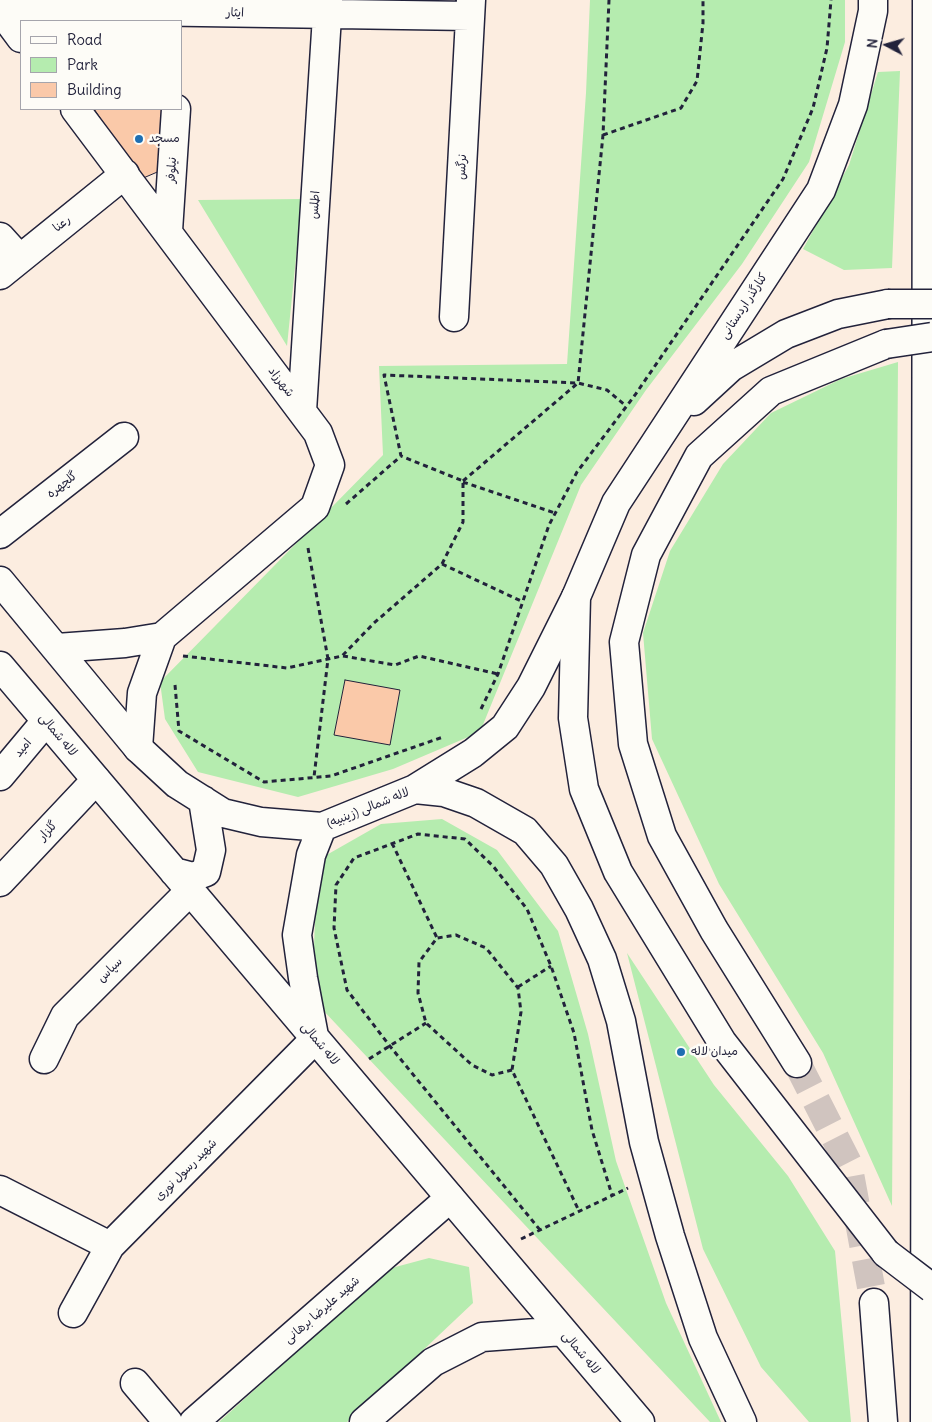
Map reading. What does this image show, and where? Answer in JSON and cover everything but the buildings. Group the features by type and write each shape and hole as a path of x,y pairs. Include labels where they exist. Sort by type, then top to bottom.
{"main road":[{"name":"کنارگذر اردستانی","path":"576,597 616,503 821,190 853,104 873,11 873,0"},
{"path":"925,1422 927,0"},
{"name":"ایثار","path":"14,17 328,7 470,8"},
{"name":"اطلس","path":"302,411 328,7"},
{"name":"نرگس","path":"454,317 470,8"},
{"name":"شهرزاد","path":"76,110 318,433 330,465 315,507 162,637"},
{"name":"نیلوفر","path":"168,231 176,110"},
{"name":"رعنا","path":"10,266 125,174"},
{"path":"0,237 10,266"},
{"path":"666,425 731,367 786,334 838,314 888,304 932,304"},
{"path":"797,1063 714,930 662,836 633,744 624,642 646,555 699,456 770,391 886,344 932,337"},
{"name":"گلچهره","path":"0,534 124,436"},
{"path":"0,581 138,748 177,784 223,813 260,822 322,827 311,854 297,935 315,1039"},
{"path":"576,597 574,727 584,789 618,872 722,1042 886,1253 932,1288"},
{"name":"لاله شمالی (زینبیه)","path":"322,827 415,789 474,753 505,727 532,687 576,597"},
{"path":"57,648 125,643 162,637 142,693 138,748"},
{"name":"لاله شمالی","path":"0,666 640,1422"},
{"name":"امید","path":"0,776 46,721"},
{"name":"گلزار","path":"0,882 96,780"},
{"path":"415,789 444,792 476,803 525,831 554,865 579,909 602,958 621,1021 644,1142 703,1338 742,1422"},
{"path":"182,881 206,872 211,850 203,800"},
{"name":"سپاس","path":"44,1059 65,1016 182,881"},
{"name":"شهید رسول نوری","path":"73,1313 110,1246 315,1039"},
{"path":"0,1190 110,1246"},
{"name":"شهید علیرضا برهانی","path":"194,1422 450,1198"},
{"path":"874,1303 884,1422"},
{"path":"364,1422 433,1362 482,1337 563,1331"},
{"path":"135,1383 168,1422"}],"path":[{"path":"342,656 374,623 442,564 463,522 463,481 578,383 603,135 609,0"},
{"path":"603,135 681,108 697,81 704,23 703,0"},
{"path":"477,718 498,674 522,601 555,513 577,472 626,406 783,179 813,108 827,48 831,0"},
{"path":"384,375 578,383 608,390 626,406"},
{"path":"401,456 463,481 555,513"},
{"path":"307,538 328,659 314,777"},
{"path":"442,564 522,601"},
{"path":"182,656 287,668 342,656 395,665 419,656 498,674"},
{"path":"175,683 179,731 264,782 331,776 446,736"},
{"path":"540,1230 389,1045 347,990 334,928 336,885 354,858 418,834 465,839 493,866 527,909 551,966 574,1033 592,1130 612,1196"},
{"path":"392,843 437,938"},
{"path":"512,1070 492,1075 472,1065 426,1022 418,993 419,962 437,938 456,935 486,948 518,988 521,1012 512,1070 579,1211"},
{"path":"518,988 551,966"},
{"path":"346,1075 426,1022"},
{"path":"495,1251 654,1176"}],"green space":[{"path":"590,0 845,0 845,42 809,162 742,264 646,390 581,485 480,732 393,769 298,797 198,772 165,719 160,682 383,455 379,366 567,364 586,93"},
{"path":"900,71 892,268 844,270 803,249 849,165 878,72"},
{"path":"302,199 287,346 198,200"},
{"path":"898,362 892,1206 823,1053 719,884 652,739 643,633 670,551 723,464 771,413 841,379"},
{"path":"442,819 497,850 558,931 588,1034 616,1161 666,1303 721,1422 710,1422 321,1008 314,947 316,893 323,857 381,824"},
{"path":"627,953 714,1085 788,1176 835,1251 851,1422 809,1422 761,1367 703,1249"},
{"path":"429,1258 469,1267 473,1303 347,1422 219,1422 388,1269"}],"tunnel":[{"path":"797,1063 848,1163 874,1303"}],"place":[{"name":"مسجد","path":"139,139"},
{"name":"میدان لاله","path":"681,1052"}]}
